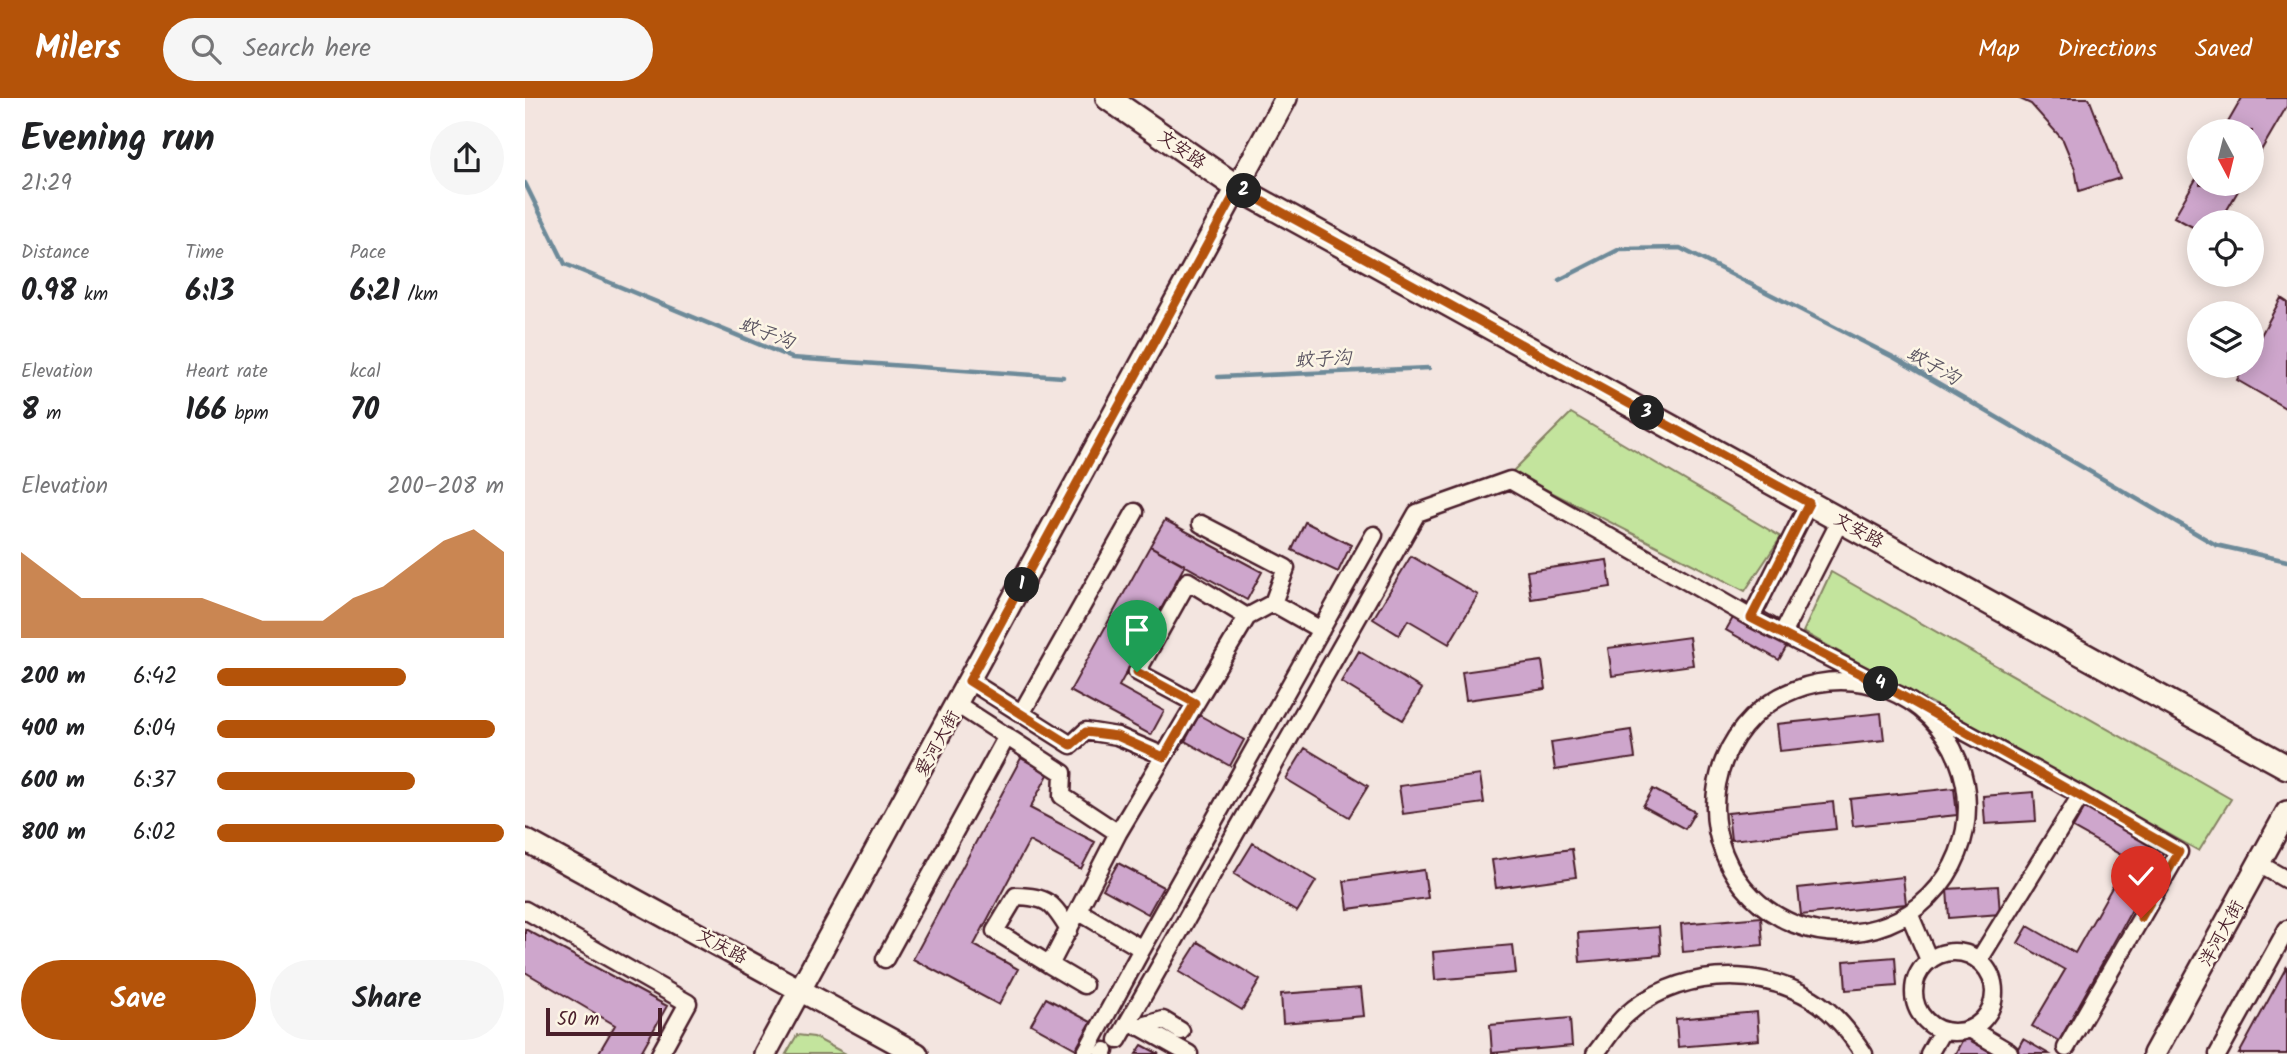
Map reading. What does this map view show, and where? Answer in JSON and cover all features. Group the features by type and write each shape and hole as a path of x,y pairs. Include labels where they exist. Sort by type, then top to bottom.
{"main road":[{"name":"文安路","path":"1108,98 1238,188 2287,767"}],"street":[{"name":"爱河大街","path":"765,1054 958,705 1286,98"},
{"path":"1118,1040 1134,1024 1417,513 1510,480 1751,618 1888,688 2179,852 2066,1048"},
{"path":"1751,618 1809,503"},
{"path":"1021,713 1135,512"},
{"path":"1782,634 1841,519"},
{"path":"1051,965 1118,833 1247,617 1273,603 1286,568 1201,524"},
{"path":"1085,1054 1374,535"},
{"path":"1195,703 1137,672 1188,580 1247,617"},
{"path":"1273,603 1321,630"},
{"path":"1888,688 1845,680 1801,686 1762,707 1733,740 1717,780 1715,824 1729,866 1752,897 1785,920 1823,932 1862,932 1900,919 1932,896 1955,863 1967,826 1967,786 1953,745 1926,711"},
{"path":"969,681 1071,745 1086,732 1117,736 1164,757"},
{"path":"958,705 1063,773 1062,796 1118,833"},
{"path":"885,959 1007,736"},
{"path":"1979,960 2081,795"},
{"name":"洋河大街","path":"2154,1054 2287,813"},
{"name":"文庆路","path":"525,840 917,1054"},
{"path":"2259,864 2287,880"},
{"path":"1069,930 1056,909 1042,897 1016,896 995,931 1084,985"},
{"path":"525,910 688,1003 660,1054"},
{"path":"1078,911 1142,949"},
{"path":"1909,913 1929,960"},
{"path":"2218,1054 2287,929"},
{"path":"1952,952 1979,960 1988,971 1994,997 1981,1022 1970,1029 1942,1031 1922,1016 1913,993 1915,981 1929,960 1952,952"},
{"path":"1595,1054 1625,1016 1669,988 1720,976 1772,981 1813,1000 1847,1029 1864,1054"},
{"path":"1134,1024 1163,1020 1181,1031"},
{"path":"1134,1024 1189,1054"},
{"path":"1970,1029 2009,1052"},
{"path":"1929,1054 1942,1031"}],"green space":[{"path":"1571,413 1781,537 1745,591 1512,472"},
{"path":"1831,572 2231,799 2199,851 1803,632"},
{"path":"797,1035 814,1037 846,1054 786,1054"}],"building":[{"path":"2018,98 2089,98 2120,178 2079,191 2075,169 2063,140 2031,104"},
{"path":"2242,98 2287,98 2287,106 2265,144 2265,119 2230,119"},
{"path":"2187,194 2235,196 2227,210 2187,210 2187,224 2174,217"},
{"path":"2281,298 2287,302 2287,409 2237,380 2264,378 2264,330"},
{"path":"1165,520 1262,572 1247,600 1150,546"},
{"path":"1305,522 1351,545 1338,572 1292,550"},
{"path":"1150,546 1185,565 1119,686 1164,711 1151,735 1070,691"},
{"path":"1411,556 1478,595 1449,644 1408,620 1399,635 1373,619"},
{"path":"1607,560 1611,587 1531,599 1527,571"},
{"path":"1743,600 1796,630 1779,660 1726,630"},
{"path":"1689,637 1693,665 1612,676 1608,648"},
{"path":"1359,651 1422,689 1403,720 1341,682"},
{"path":"1542,661 1546,689 1466,700 1462,672"},
{"path":"1881,713 1884,740 1780,751 1777,724"},
{"path":"1199,715 1244,740 1230,766 1185,741"},
{"path":"1631,730 1635,758 1555,770 1551,742"},
{"path":"1305,748 1368,786 1349,817 1286,779"},
{"path":"1021,758 1049,773 1030,808 1095,842 1081,869 1029,841 974,945 1018,969 999,1005 913,959"},
{"path":"1480,775 1484,803 1403,814 1399,786"},
{"path":"1954,788 1957,815 1853,826 1850,799"},
{"path":"1653,789 1695,812 1685,829 1643,806"},
{"path":"2034,792 2036,821 1985,824 1983,796"},
{"path":"1833,802 1836,829 1731,840 1728,813"},
{"path":"2085,807 2164,852 2059,1041 2032,1026 2065,970 2018,943 2028,926 2075,953 2128,859 2073,828"},
{"path":"1253,843 1316,881 1297,912 1234,874"},
{"path":"1572,849 1576,877 1496,888 1492,860"},
{"path":"1118,863 1163,887 1148,914 1103,889"},
{"path":"1424,870 1428,898 1348,909 1344,881"},
{"path":"1903,877 1906,904 1801,915 1798,888"},
{"path":"1998,886 2000,914 1949,918 1947,889"},
{"path":"1761,917 1763,945 1683,952 1681,924"},
{"path":"1659,927 1661,955 1580,962 1578,933"},
{"path":"525,929 667,1006 640,1054 598,1054 615,1025 525,972"},
{"path":"1198,942 1260,980 1242,1010 1179,972"},
{"path":"1513,945 1516,973 1435,980 1433,952"},
{"path":"1895,957 1897,986 1846,990 1844,961"},
{"path":"2287,966 2287,1054 2239,1054"},
{"path":"1361,988 1364,1016 1283,1023 1281,994"},
{"path":"1046,998 1091,1022 1076,1049 1031,1024"},
{"path":"1757,1012 1759,1040 1678,1047 1676,1019"},
{"path":"1570,1018 1572,1046 1492,1053 1490,1025"},
{"path":"1964,1037 1994,1054 1955,1054"},
{"path":"2023,1039 2049,1054 2015,1054"},
{"path":"1142,1045 1159,1054 1136,1054"}],"waterway":[{"name":"蚊子沟","path":"525,183 565,264 792,358 1063,377"},
{"name":"蚊子沟","path":"1559,280 1620,249 1680,248 1895,358 2216,545 2287,561"},
{"name":"蚊子沟","path":"1218,377 1429,368"}],"route":[{"path":"1137,672 1195,703 1164,757 1117,736 1086,732 1071,745 969,681 1238,188 1809,503 1751,618 1888,688 2179,852 2141,918"}]}
